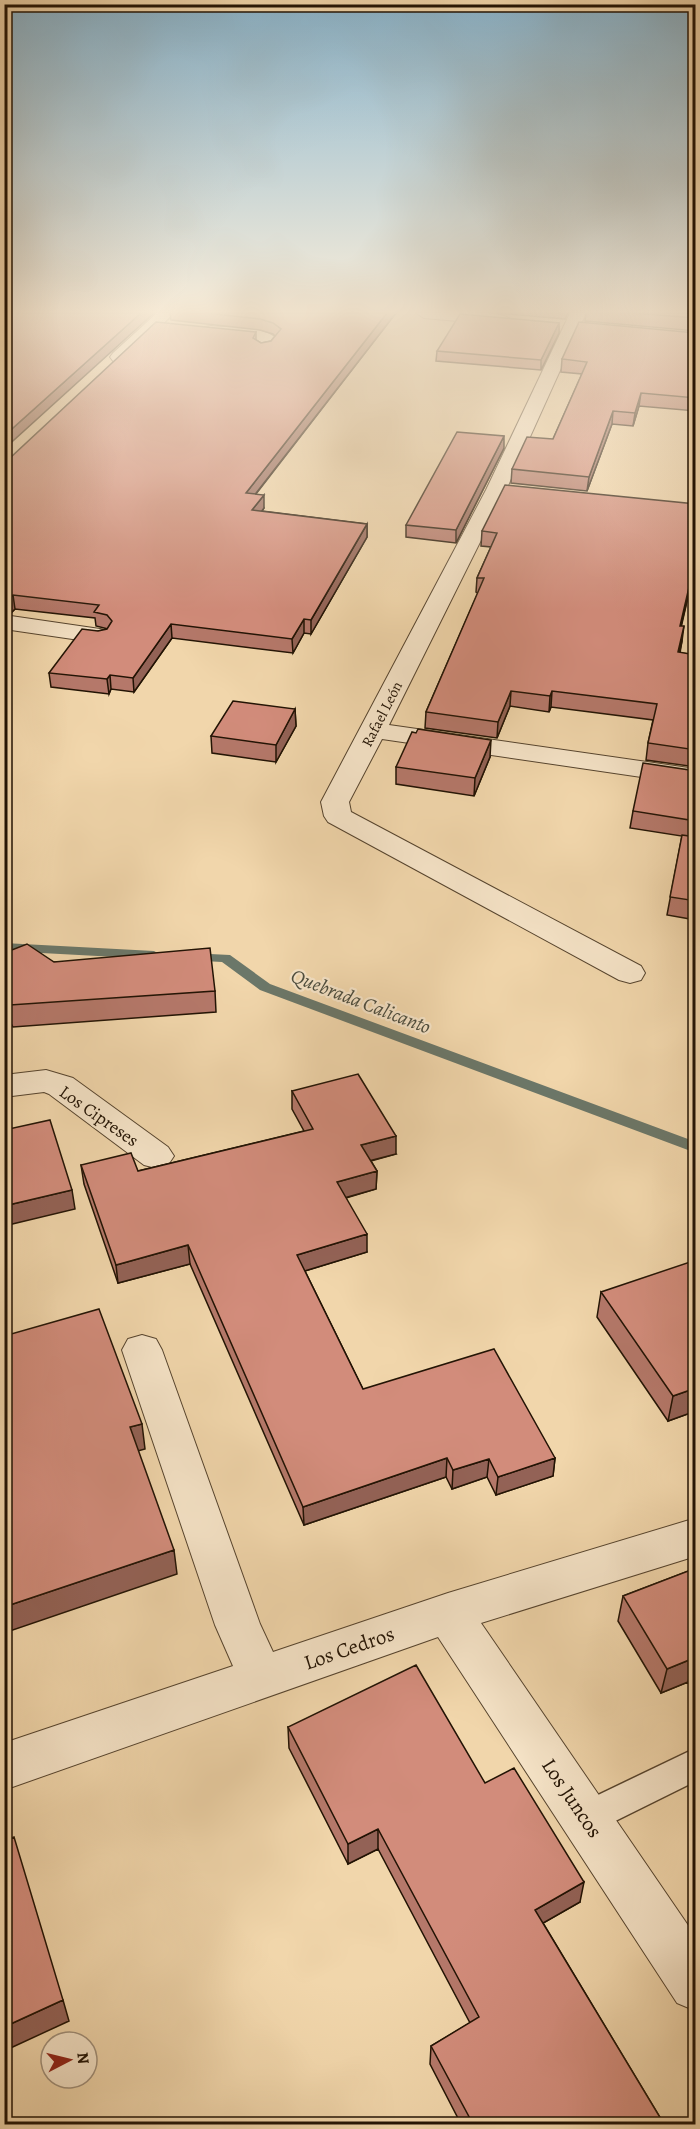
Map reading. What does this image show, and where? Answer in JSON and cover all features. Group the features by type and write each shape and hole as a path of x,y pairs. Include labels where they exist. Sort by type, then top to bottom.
{"street":[{"name":"Rafael León","path":"540,412 508,491 335,802 338,816 630,973"},
{"path":"4,622 100,636"},
{"path":"374,730 696,777"},
{"name":"Los Cipreses","path":"4,1086 46,1081 61,1086 156,1156"},
{"path":"142,1350 238,1625 262,1678"},
{"name":"Los Cedros","path":"4,1767 448,1613 696,1537"},
{"name":"Los Juncos","path":"448,1613 696,1984"}],"lane":[{"path":"585,1819 696,1764"}],"building":[{"path":"4,412 30,412 4,436"},
{"path":"59,412 309,412 246,493 264,495 252,510 367,524 311,620 304,619 292,639 171,624 133,678 110,675 107,679 49,673 82,629 98,631 107,629 112,621 107,615 94,612 99,605 13,595 8,600 4,600 4,459 11,457"},
{"path":"565,412 613,412 589,477 512,469 527,437 553,439"},
{"path":"457,432 504,436 456,530 406,525"},
{"path":"505,485 696,504 696,557 680,626 684,626 678,652 696,655 696,750 648,743 657,704 552,691 550,696 511,691 498,722 426,712 484,578 477,578 497,533 482,531"},
{"path":"233,701 295,709 276,745 211,736"},
{"path":"418,729 491,740 475,778 396,767 412,732 416,733"},
{"path":"643,763 696,771 696,821 633,811"},
{"path":"682,835 696,837 696,901 670,897"},
{"path":"27,944 54,962 210,948 215,991 10,1005 4,996 4,953"},
{"path":"358,1074 396,1136 361,1145 377,1171 337,1182 367,1234 297,1255 363,1389 494,1349 555,1458 498,1477 489,1459 453,1470 447,1458 303,1507 188,1245 116,1265 81,1165 131,1153 138,1171 313,1129 292,1091"},
{"path":"50,1120 72,1190 4,1206 4,1130"},
{"path":"696,1260 696,1388 673,1396 601,1292"},
{"path":"99,1309 142,1424 130,1427 174,1550 4,1607 4,1336"},
{"path":"696,1568 696,1661 694,1658 667,1669 623,1596"},
{"path":"416,1665 485,1783 514,1768 584,1882 535,1910 664,2124 473,2124 431,2046 479,2017 378,1829 348,1844 288,1727"},
{"path":"14,1837 63,2000 4,2027 4,1841"}],"waterway":[{"name":"Quebrada Calicanto","path":"4,947 154,955"},
{"name":"Quebrada Calicanto","path":"190,957 225,958 265,987 696,1148"}]}
